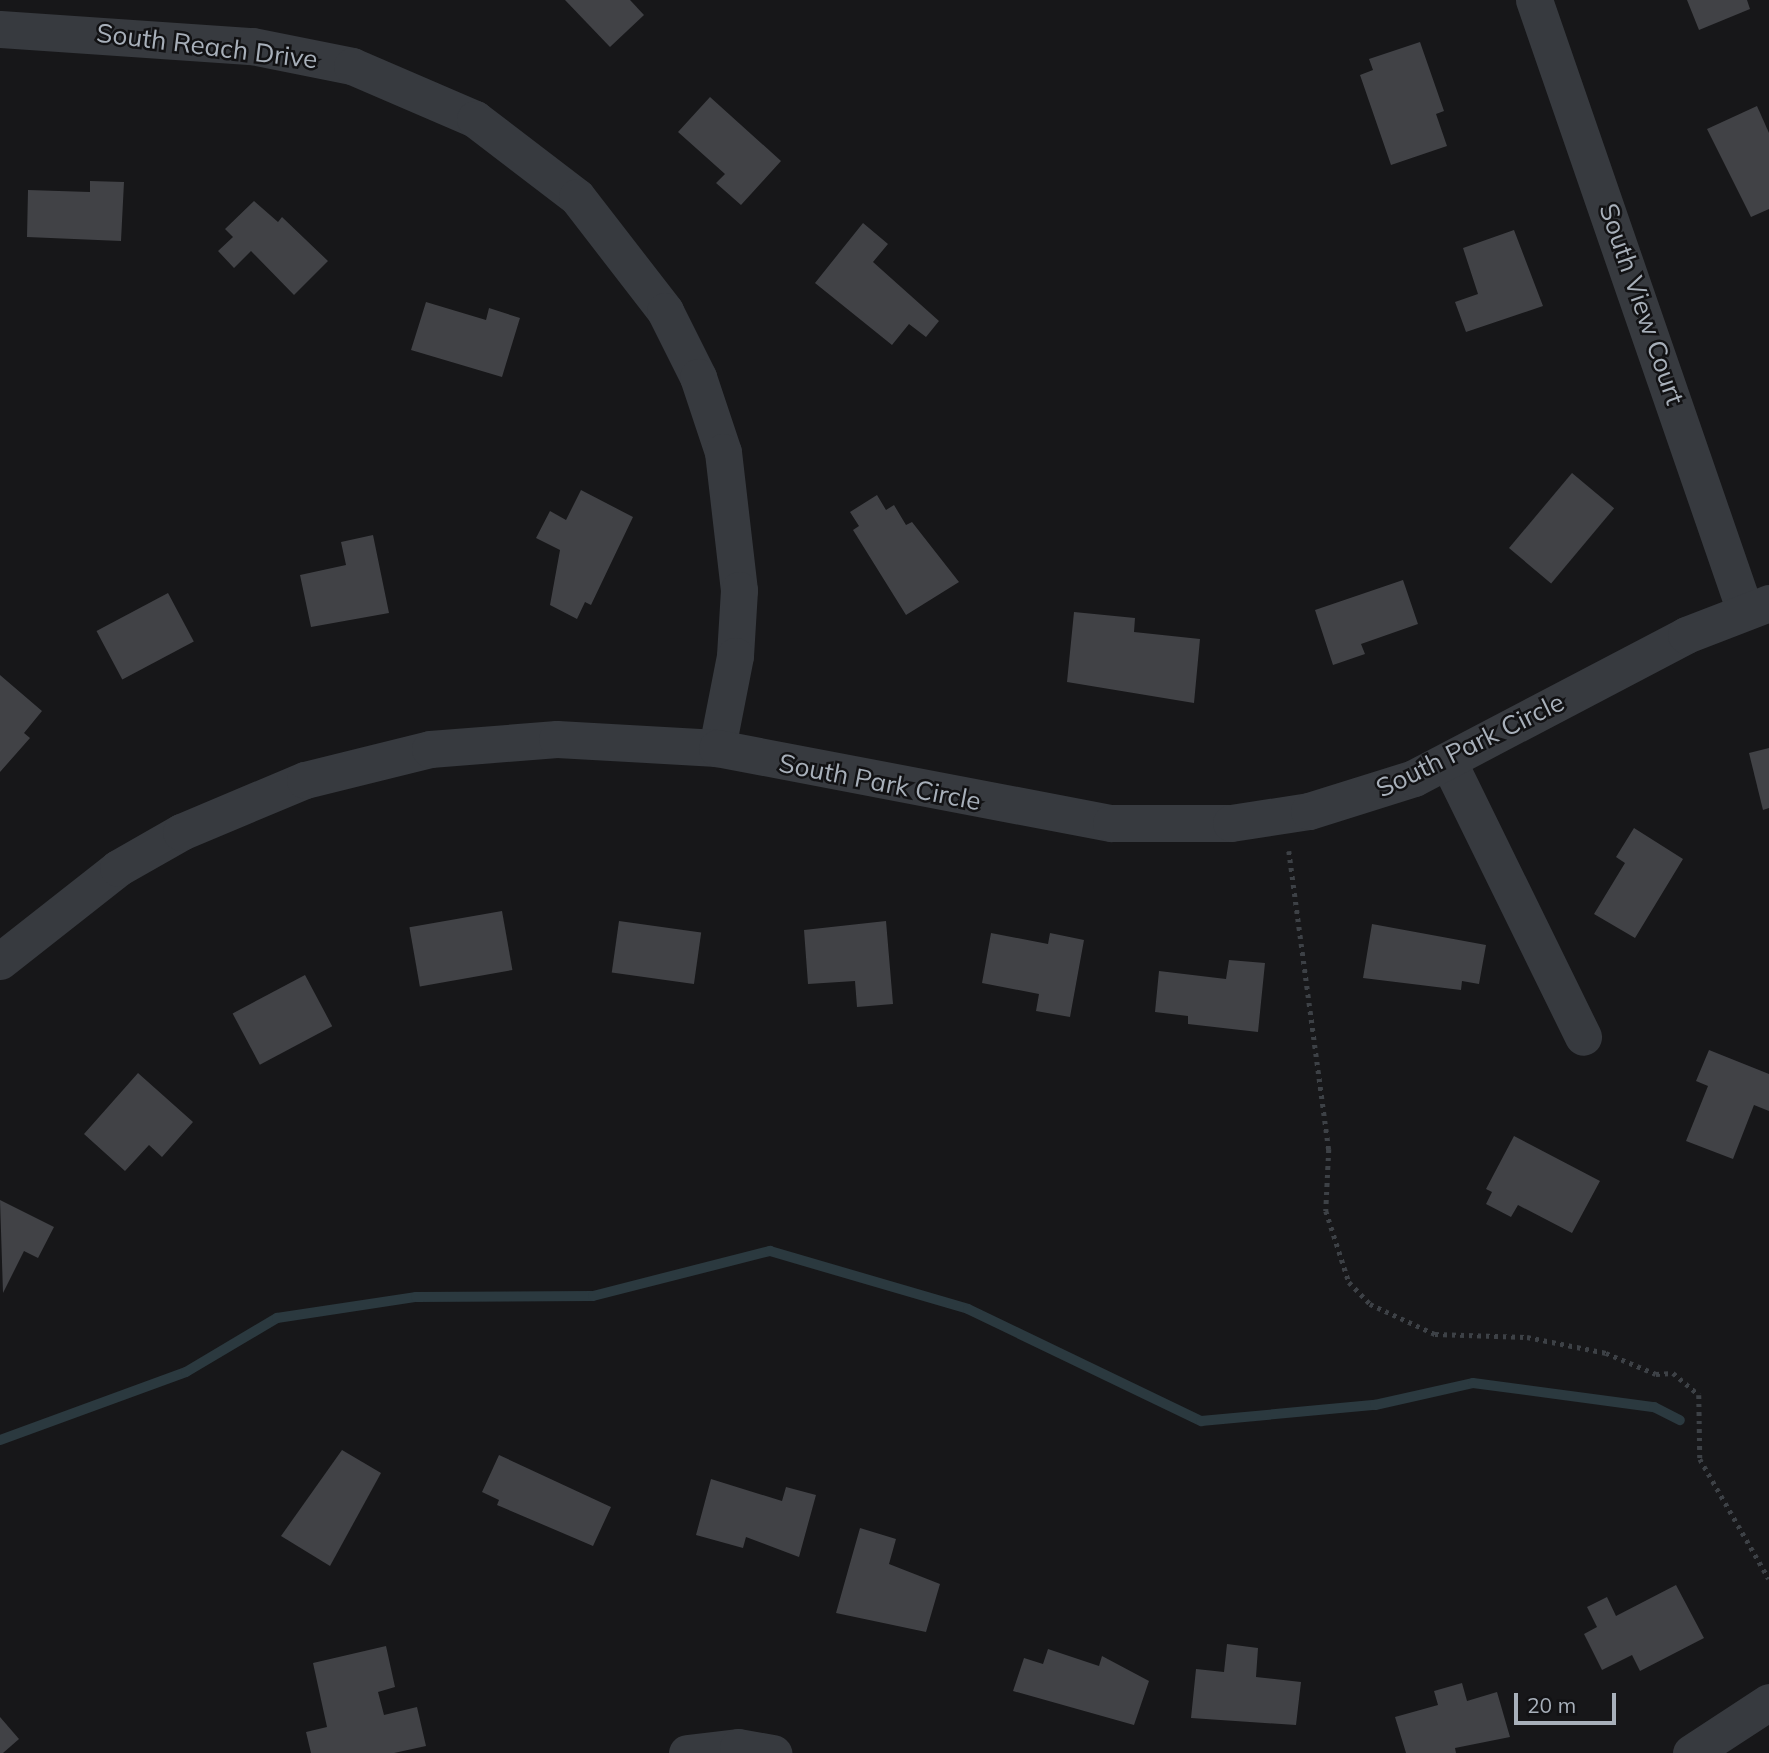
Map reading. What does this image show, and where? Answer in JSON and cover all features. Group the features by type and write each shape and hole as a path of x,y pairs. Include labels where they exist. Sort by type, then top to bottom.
{"street":[{"name":"South View Court","path":"1534,0 1757,607"},
{"name":"South Reach Drive","path":"0,29 252,46 352,66 475,119 577,197 665,311 698,377 723,452 739,590 735,656 717,748"},
{"name":"South Park Circle","path":"0,961 118,868 181,832 305,780 430,749 491,742 623,740 717,748 1111,823 1231,823 1284,815 1361,797 1448,761 1757,607"},
{"path":"1448,761 1583,1037"},
{"path":"1691,1753 1769,1702"},
{"path":"687,1753 738,1747 774,1753"}],"path":[{"path":"1284,815 1329,1149 1326,1211 1349,1282 1370,1304 1435,1334 1527,1337 1606,1353 1656,1374 1673,1373 1699,1395 1700,1459 1769,1578"}],"building":[{"path":"565,0 630,0 644,15 610,47"},
{"path":"1687,0 1747,0 1750,9 1699,30"},
{"path":"1420,42 1444,111 1436,114 1447,146 1391,165 1360,75 1373,70 1369,59"},
{"path":"710,97 781,161 741,205 716,183 725,174 678,132"},
{"path":"1757,106 1769,133 1769,209 1751,217 1707,129"},
{"path":"90,181 124,182 121,241 27,237 28,190 90,192"},
{"path":"254,201 278,222 282,217 328,261 294,295 251,251 234,268 218,251 233,237 225,229"},
{"path":"863,223 888,244 873,262 939,321 926,337 909,324 892,345 815,283"},
{"path":"1514,230 1543,306 1466,332 1455,302 1478,294 1463,248"},
{"path":"426,302 486,320 489,308 520,318 502,377 411,350"},
{"path":"1572,473 1614,508 1551,583 1509,548"},
{"path":"581,490 633,517 591,605 585,602 577,619 550,605 560,550 536,538 550,511 566,520"},
{"path":"877,495 886,510 894,505 906,525 912,522 959,582 906,615 853,530 859,526 850,512"},
{"path":"373,535 389,613 311,627 300,575 346,565 341,542"},
{"path":"1403,580 1418,624 1361,644 1365,654 1333,665 1315,610"},
{"path":"168,593 194,642 122,680 96,631"},
{"path":"1074,612 1135,618 1134,632 1200,639 1194,703 1067,682"},
{"path":"0,675 42,711 24,733 30,738 0,772"},
{"path":"1769,748 1769,808 1763,810 1749,753"},
{"path":"1634,828 1683,859 1635,938 1594,914 1625,863 1616,857"},
{"path":"502,911 512,970 420,986 409,927"},
{"path":"619,921 701,933 694,984 612,972"},
{"path":"886,921 893,1004 857,1007 855,981 808,984 804,930"},
{"path":"1372,924 1486,945 1479,984 1462,981 1461,990 1363,978"},
{"path":"991,933 1048,944 1050,933 1084,940 1070,1017 1036,1011 1039,994 982,983"},
{"path":"1229,960 1265,963 1258,1032 1188,1024 1188,1016 1155,1012 1159,971 1226,979"},
{"path":"305,975 332,1026 260,1065 233,1013"},
{"path":"1709,1050 1769,1074 1769,1111 1754,1105 1733,1159 1686,1141 1708,1086 1696,1081"},
{"path":"138,1073 193,1122 162,1157 149,1145 125,1171 84,1134"},
{"path":"1514,1136 1600,1181 1572,1233 1518,1205 1511,1217 1486,1204 1492,1192 1486,1189"},
{"path":"0,1200 54,1227 38,1258 24,1251 3,1293"},
{"path":"342,1450 381,1473 330,1566 281,1536"},
{"path":"499,1455 611,1507 593,1546 497,1505 499,1500 482,1492"},
{"path":"711,1479 782,1501 786,1487 816,1495 799,1557 746,1537 743,1548 696,1535"},
{"path":"860,1528 896,1539 889,1564 940,1584 926,1632 836,1613"},
{"path":"1676,1585 1704,1638 1640,1671 1632,1655 1602,1670 1584,1634 1597,1627 1587,1607 1607,1597 1616,1616"},
{"path":"1227,1644 1258,1648 1256,1677 1301,1682 1296,1725 1191,1718 1196,1669 1224,1672"},
{"path":"386,1646 395,1687 378,1692 384,1715 417,1707 426,1746 394,1753 311,1753 306,1732 327,1727 313,1663"},
{"path":"1048,1649 1099,1666 1102,1656 1149,1681 1134,1725 1013,1691 1024,1658 1043,1664"},
{"path":"1462,1683 1467,1701 1497,1692 1510,1737 1455,1748 1456,1753 1406,1753 1395,1717 1438,1705 1434,1691"},
{"path":"0,1717 19,1739 3,1753 0,1753"}],"waterway":[{"path":"0,1440 186,1372 277,1318 416,1297 593,1296 770,1251 968,1309 1201,1421 1375,1405 1473,1383 1654,1407 1680,1420"}]}
